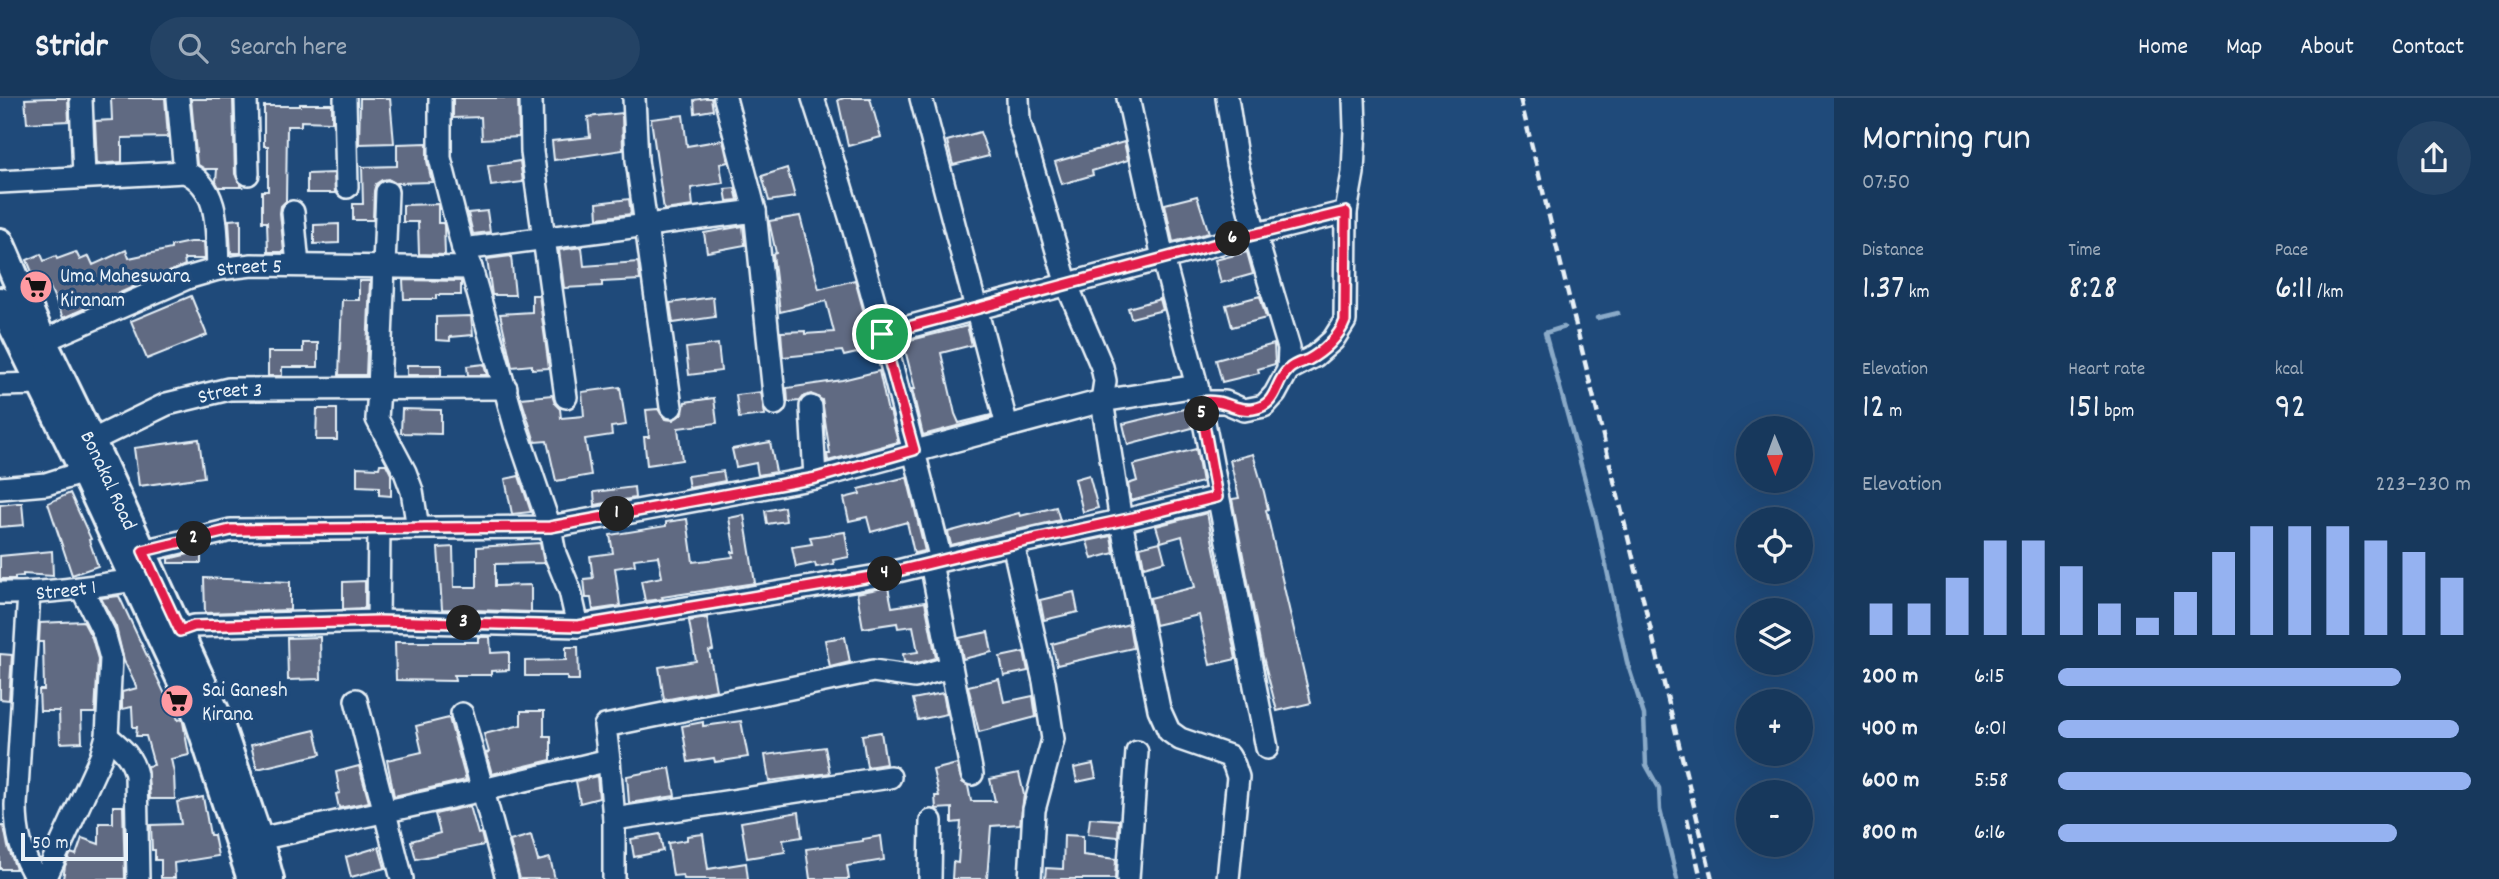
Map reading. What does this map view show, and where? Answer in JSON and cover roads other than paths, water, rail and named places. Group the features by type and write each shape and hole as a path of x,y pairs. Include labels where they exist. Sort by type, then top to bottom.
{"main road":[{"name":"Bonakal Road","path":"0,242 33,345 40,384 85,472 197,715 251,879"},
{"name":"Bonakal Road","path":"0,301 33,345 91,442 143,551 216,713 270,879"}],"street":[{"path":"81,98 84,177"},
{"path":"178,98 185,172"},
{"path":"246,98 248,174"},
{"path":"345,98 347,187"},
{"path":"440,98 440,158 463,248 550,527 555,554 570,591 578,626"},
{"path":"531,98 533,152 566,397"},
{"path":"634,98 637,160 648,224 671,407"},
{"path":"725,98 755,211 775,404"},
{"path":"813,98 840,180 914,450 972,774"},
{"path":"921,98 1007,426"},
{"path":"1018,98 1019,121 1067,285 1102,367 1105,381 1102,401 1121,521 1159,709 1169,731 1180,739 1229,756 1238,777 1228,879"},
{"path":"1128,98 1163,258 1198,394 1267,748"},
{"path":"143,551 231,530 550,527 816,478 1102,401 1198,394 1244,410 1264,406 1275,394 1288,370 1289,348 1237,163 1227,98"},
{"path":"1288,370 1315,356 1333,340 1343,326 1346,212 1353,173 1356,128 1354,98"},
{"path":"0,182 185,172 197,177 208,190 214,209 218,269"},
{"path":"387,192 377,419 405,472 412,491 418,528"},
{"path":"463,248 755,211"},
{"path":"293,212 298,265"},
{"path":"882,334 1346,212"},
{"name":"Street 5","path":"33,345 187,278 218,269 252,265 471,268"},
{"path":"0,385 40,384"},
{"name":"Street 3","path":"91,442 167,404 218,391 506,388"},
{"path":"811,407 816,478"},
{"path":"0,488 46,484 85,472"},
{"path":"180,631 194,626 378,621 578,626 877,576 1217,497"},
{"path":"378,621 379,528"},
{"path":"1013,544 1044,681 1053,739 1034,810 1030,879"},
{"name":"Street 1","path":"0,593 82,589 134,580"},
{"path":"45,879 107,736 111,658 104,633 82,589"},
{"path":"29,593 16,829 21,848 37,879"},
{"path":"614,879 614,819 605,726 873,671 915,677 951,667"},
{"path":"356,700 402,879"},
{"path":"462,714 507,879"},
{"path":"107,736 127,753 133,762 136,775 138,879"},
{"path":"1128,879 1138,752"},
{"path":"259,839 609,760"},
{"path":"614,819 890,777"},
{"path":"930,821 930,879"}],"waterway":[{"path":"1597,318 1618,313"},
{"path":"1564,327 1545,333 1596,520 1627,662 1644,715 1646,765 1659,788 1660,810 1677,879"}],"railway":[{"path":"1520,98 1712,879"},
{"path":"1687,818 1701,879"}],"place":[{"name":"Uma Maheswara Kiranam","path":"36,287"},
{"name":"Sai Ganesh Kirana","path":"177,701"}]}
